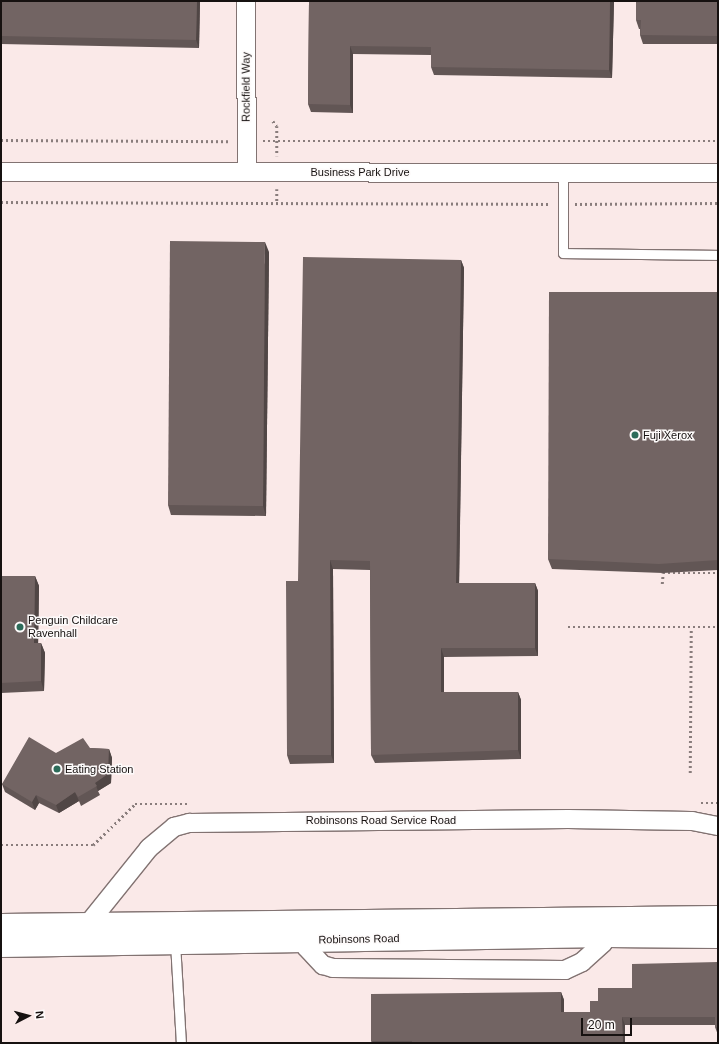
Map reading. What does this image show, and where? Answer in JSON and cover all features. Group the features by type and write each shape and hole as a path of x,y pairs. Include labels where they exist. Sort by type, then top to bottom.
{"main road":[{"name":"Robinsons Road","path":"1,946 175,932 608,927 718,917"},
{"name":"Robinsons Road","path":"1,925 88,924 175,932"},
{"name":"Robinsons Road","path":"608,927 718,937"}],"street":[{"name":"Rockfield Way","path":"246,1 246,172"},
{"name":"Business Park Drive","path":"1,172 718,173"},
{"name":"Robinsons Road Service Road","path":"88,924 149,848 174,827 189,823 568,819 692,821 718,826"},
{"path":"298,931 323,965 345,970 564,970 582,962 608,927"}],"lane":[{"path":"563,172 563,253 718,255"},
{"path":"175,932 181,1043"}],"path":[{"path":"1,140 718,141"},
{"path":"1,202 562,204 718,203"},
{"path":"662,584 663,573 718,574"},
{"path":"568,627 718,627"},
{"path":"690,773 691,628"}],"building":[{"path":"1,1 197,1 196,40 1,36"},
{"path":"309,1 610,1 609,70 431,67 431,47 350,46 350,105 308,104"},
{"path":"636,1 718,1 718,36 640,35 641,20 636,20"},
{"path":"170,241 265,242 263,506 168,505"},
{"path":"303,257 461,260 456,583 535,583 535,648 441,648 441,692 518,692 518,750 371,755 370,561 330,560 331,755 287,755 286,581 298,581"},
{"name":"Fuji Xerox","path":"549,292 718,292 718,560 659,564 548,559"},
{"name":"Penguin Childcare Ravenhall","path":"1,576 35,576 34,643 41,643 41,681 1,683"},
{"path":"29,737 56,753 83,738 90,748 109,749 108,774 95,783 97,786 78,797 75,792 56,805 36,795 32,802 2,784"},
{"path":"718,962 718,1027 715,1027 715,1017 622,1017 623,1043 412,1043 412,1041 371,1041 371,994 561,992 561,1012 590,1012 590,1001 598,1001 598,988 632,988 632,964"}],"place":[{"name":"Fuji Xerox","path":"635,435"},
{"name":"Penguin Childcare Ravenhall","path":"20,627"},
{"name":"Eating Station","path":"57,769"}]}
